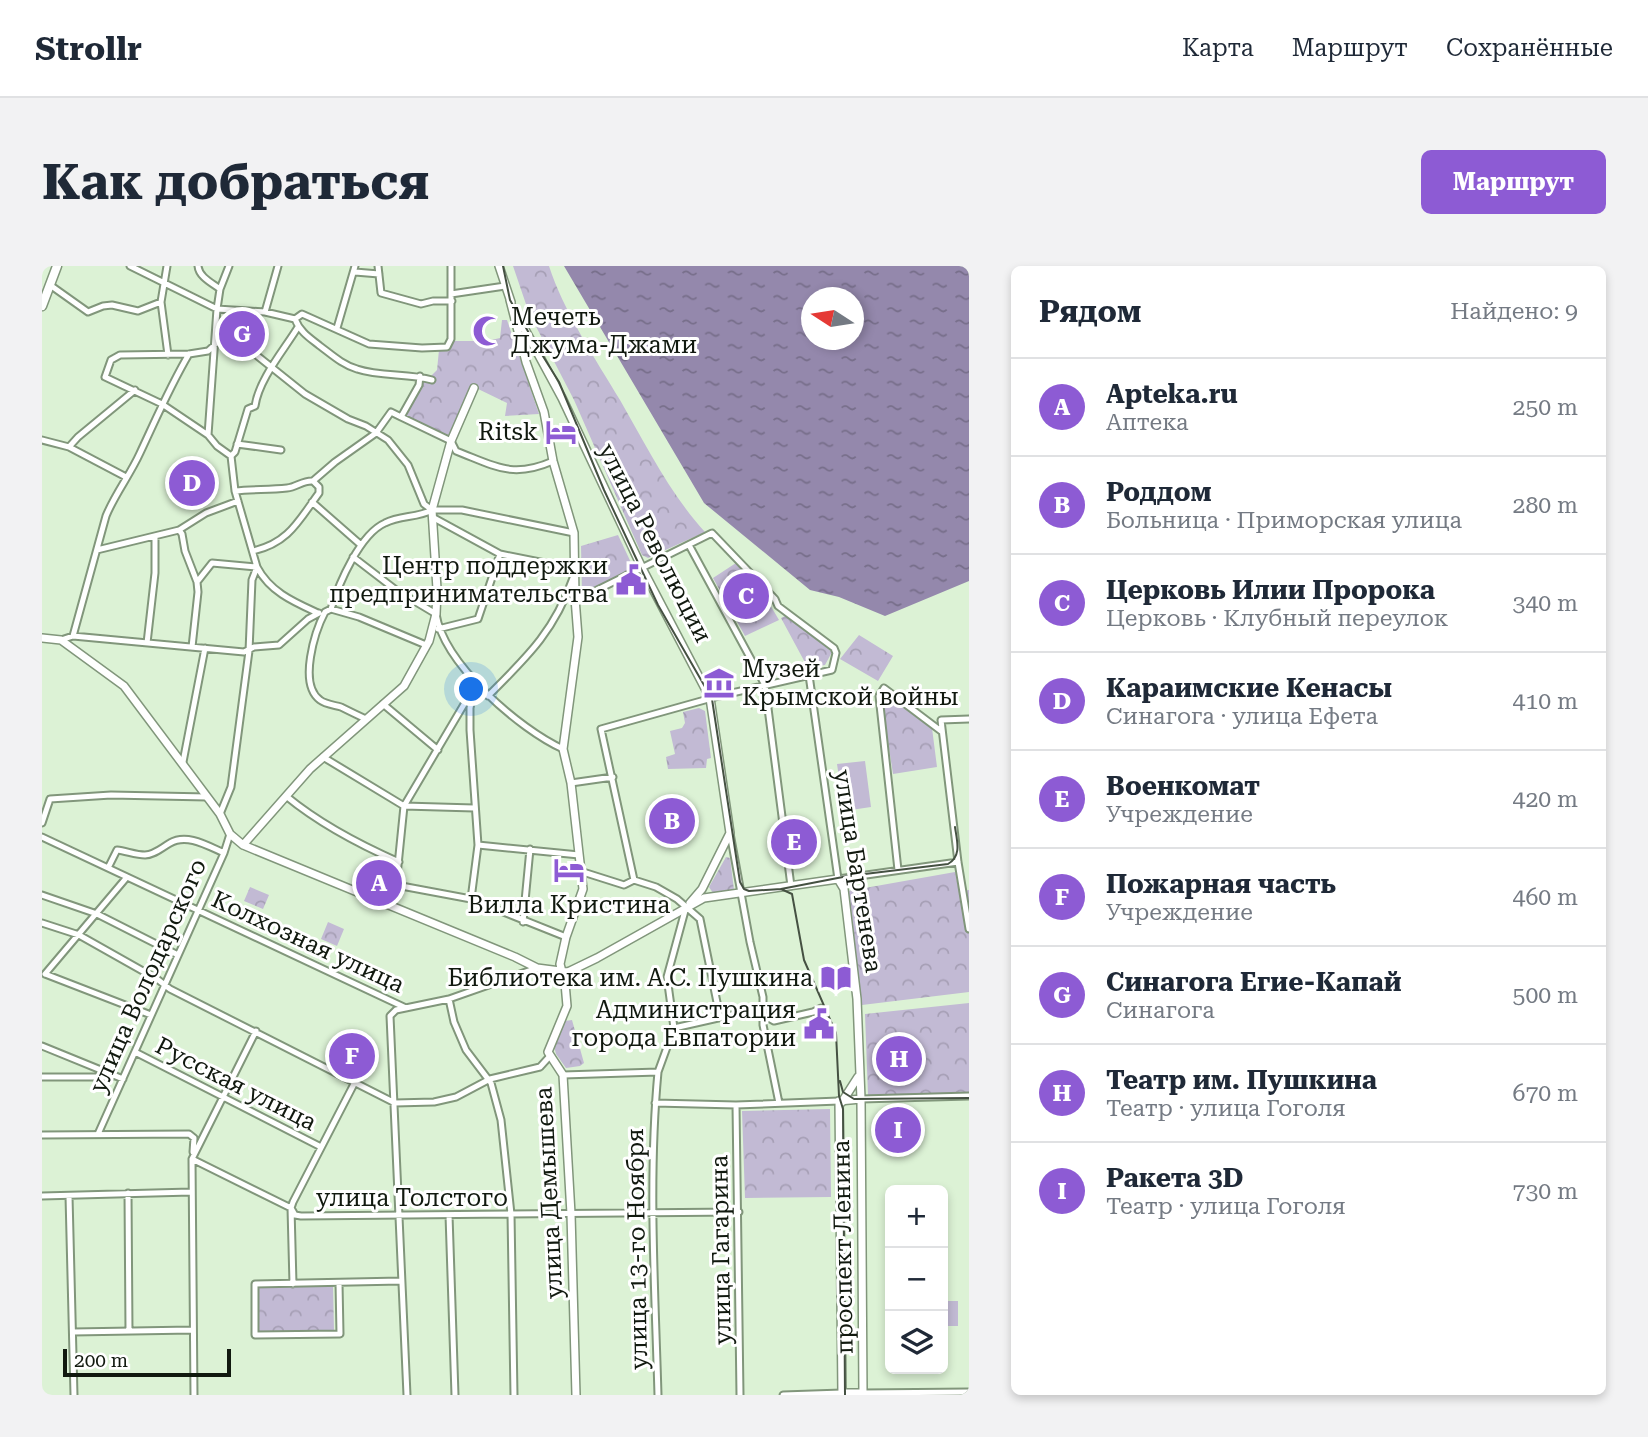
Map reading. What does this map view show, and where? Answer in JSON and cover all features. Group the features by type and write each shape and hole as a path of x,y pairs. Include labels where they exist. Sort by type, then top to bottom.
{"main road":[{"path":"42,306 57,266"}],"street":[{"path":"130,266 217,309 265,312 295,319 302,314 369,344 422,348 447,347 451,339 451,266"},
{"path":"167,266 161,302 168,355"},
{"path":"198,266 198,271 220,289"},
{"path":"208,435 217,309 220,289 229,266"},
{"path":"265,312 278,266"},
{"path":"378,266 381,293 421,304 505,286"},
{"name":"улица Революции","path":"499,266 510,300 562,398 642,568 710,698 740,893 763,997 763,1026 779,1103"},
{"path":"337,328 355,269 379,274"},
{"path":"50,285 88,312 112,305 138,311 161,302"},
{"name":"улица Демышева","path":"510,300 526,362 544,412 553,461 574,533 578,636 563,750 571,783 583,872 581,899 566,937 560,964 567,1006 548,1047 550,1056 563,1074 571,1213 576,1395"},
{"path":"295,319 298,327 342,363 357,369 420,376 432,380"},
{"path":"298,327 282,349 257,394 256,406 248,409 231,456 235,491 257,567 273,589 321,613"},
{"path":"231,456 208,435 162,404 105,377 111,360 120,355 168,355 208,351 219,341 246,351 273,367 305,394 388,440 408,465 424,504 433,514 500,554 575,570 551,626 532,653 488,696"},
{"path":"74,636 106,516 190,354"},
{"path":"401,417 419,385 420,376"},
{"path":"474,388 452,441 433,514 438,629 476,684 488,696 547,742 563,750"},
{"path":"69,447 135,390"},
{"path":"313,481 376,433 391,412 452,441 456,451 502,469 534,469 553,461"},
{"path":"42,440 69,447 126,477"},
{"path":"237,444 281,450"},
{"path":"235,491 289,488 306,480 313,481 319,487 319,494 289,534 263,549 253,551"},
{"path":"97,550 179,530 206,513 238,500"},
{"path":"312,502 361,545"},
{"path":"331,609 353,557 383,523 462,510 574,533"},
{"path":"179,530 197,582 192,647"},
{"path":"562,604 575,604 712,533 775,599 778,606 836,653 832,670 710,698 601,729 634,880"},
{"path":"146,643 155,573 155,537"},
{"path":"688,545 765,685 791,886"},
{"path":"438,629 478,619 500,554"},
{"path":"353,557 396,590 436,614"},
{"path":"197,582 212,563 257,567"},
{"path":"220,814 231,787 249,651 252,580 257,567"},
{"path":"42,638 61,640 74,636 244,652 254,647 279,645 308,619 331,609 359,617 426,645"},
{"path":"321,613 312,643 310,685 320,700 366,719"},
{"path":"243,845 323,757 404,687 426,645 436,614"},
{"path":"61,640 124,686 183,762 220,814 230,834 243,845 537,968 562,972 597,958 687,907 703,894 730,833"},
{"path":"183,762 205,648"},
{"name":"улица Бартенева","path":"809,675 838,879 844,888 856,984 861,1099"},
{"path":"391,905 396,885 404,806 476,684"},
{"path":"471,898 478,845 470,708 476,684"},
{"path":"898,870 879,696 884,688 941,731"},
{"path":"383,704 438,750"},
{"path":"969,719 941,720 969,929"},
{"path":"323,757 404,806 474,808"},
{"path":"571,783 613,777"},
{"path":"42,822 50,799 111,795 207,796"},
{"path":"286,796 328,827 357,844 398,862"},
{"name":"улица Володарского","path":"98,1134 166,985 230,834"},
{"name":"Колхозная улица","path":"42,837 406,1008"},
{"path":"108,868 117,850 142,855 156,853 181,839 192,840 224,853"},
{"path":"478,845 579,855"},
{"path":"523,922 530,849"},
{"path":"703,894 740,893 958,862"},
{"path":"583,872 624,885 634,880 656,887 700,919 720,1017"},
{"path":"127,877 44,974 151,1015"},
{"path":"396,885 471,898 523,922 566,937"},
{"path":"42,895 97,914 178,955"},
{"path":"563,1074 658,1072 674,1028 667,977 687,907"},
{"path":"42,923 79,936 170,989 395,1103 434,1102 456,1097 488,1081 540,1067 550,1056"},
{"path":"512,977 520,967 515,957"},
{"path":"407,1395 390,1016 396,1010 449,999 537,968"},
{"path":"449,999 461,1040 488,1081 502,1120 511,1214 514,1395"},
{"path":"674,1028 754,1010 774,1021 821,1008"},
{"path":"192,1158 256,1031"},
{"name":"Русская улица","path":"42,1046 123,1079"},
{"name":"Русская улица","path":"135,1052 321,1147"},
{"name":"улица 13-го Ноября","path":"658,1072 655,1103 654,1212 658,1395"},
{"path":"841,1101 859,1073"},
{"name":"Русская улица","path":"42,1077 114,1077"},
{"path":"293,1284 291,1208 355,1082"},
{"path":"655,1103 736,1105 969,1096"},
{"name":"проспект Ленина","path":"861,1099 863,1394"},
{"name":"проспект Ленина","path":"841,1101 842,1394"},
{"name":"улица Гагарина","path":"736,1105 740,1395"},
{"path":"42,1135 189,1133 194,1138 191,1192 194,1395"},
{"name":"улица Толстого","path":"192,1158 291,1208 295,1215 301,1216 739,1212"},
{"path":"42,1196 191,1192"},
{"path":"128,1194 129,1331"},
{"path":"69,1196 74,1395"},
{"path":"449,1215 455,1395"},
{"path":"339,1283 340,1334 255,1335 254,1284 401,1281"},
{"path":"73,1332 192,1330"},
{"path":"783,1395 969,1392"}],"green space":[{"path":"513,266 549,266 571,317 649,452 681,502 705,532 648,558 642,555 574,400 529,313"},
{"path":"502,320 507,320 539,414 505,416 507,403 474,387 451,440 404,417 421,377 429,378 437,370 439,350 450,347 453,341 487,341 500,338"},
{"path":"618,535 634,569 582,594 581,546"},
{"path":"736,563 760,588 779,620 745,636 713,578"},
{"path":"787,615 832,652 825,665 808,668 781,618"},
{"path":"859,635 893,656 878,681 840,659"},
{"path":"889,695 932,728 937,767 893,774 882,703"},
{"path":"699,708 705,711 711,758 707,759 706,768 668,769 666,757 675,754 670,731 682,728 685,723 683,712"},
{"path":"865,761 871,807 844,811 837,764"},
{"path":"726,857 730,858 734,890 713,893 709,887"},
{"path":"955,872 959,891 969,890 969,992 862,1005 848,891"},
{"path":"250,887 269,895 263,909 244,901"},
{"path":"328,922 344,929 337,946 321,939"},
{"path":"969,1003 969,1093 868,1095 865,1014"},
{"path":"572,1020 584,1063 566,1068 554,1046 565,1021"},
{"path":"830,1109 831,1197 745,1198 742,1111"},
{"path":"333,1285 334,1331 257,1332 256,1287"},
{"path":"948,1301 958,1301 958,1326 948,1326"}],"water":[{"path":"564,266 969,266 969,581 885,616 839,597 810,590 704,503"}],"tram line":[{"path":"503,266 510,300 541,354"},
{"path":"536,345 559,382 604,490 658,605 712,699 740,882 744,889 749,891 781,889 792,894 804,960 836,1033 839,1096 843,1109 845,1395"},
{"path":"781,889 848,876 948,864 957,852 955,827"},
{"path":"840,1081 843,1092 854,1099 969,1098"}],"place":[{"name":"Мечеть Джума-Джами","path":"488,331"},
{"name":"Синагога Егие-Капай","path":"242,334"},
{"name":"Ritsk","path":"561,432"},
{"name":"Караимские Кенасы","path":"192,483"},
{"name":"Центр поддержки предпринимательства","path":"631,580"},
{"name":"Церковь Илии Пророка","path":"746,596"},
{"name":"Музей Крымской войны","path":"719,683"},
{"name":"Роддом","path":"672,821"},
{"name":"Военкомат","path":"794,842"},
{"name":"Вилла Кристина","path":"569,870"},
{"name":"Apteka.ru","path":"379,883"},
{"name":"Библиотека им. А.С. Пушкина","path":"836,978"},
{"name":"Администрация города Евпатории","path":"819,1024"},
{"name":"Пожарная часть","path":"352,1056"},
{"name":"Театр им. Пушкина","path":"899,1059"},
{"name":"Ракета 3D","path":"898,1130"}]}
